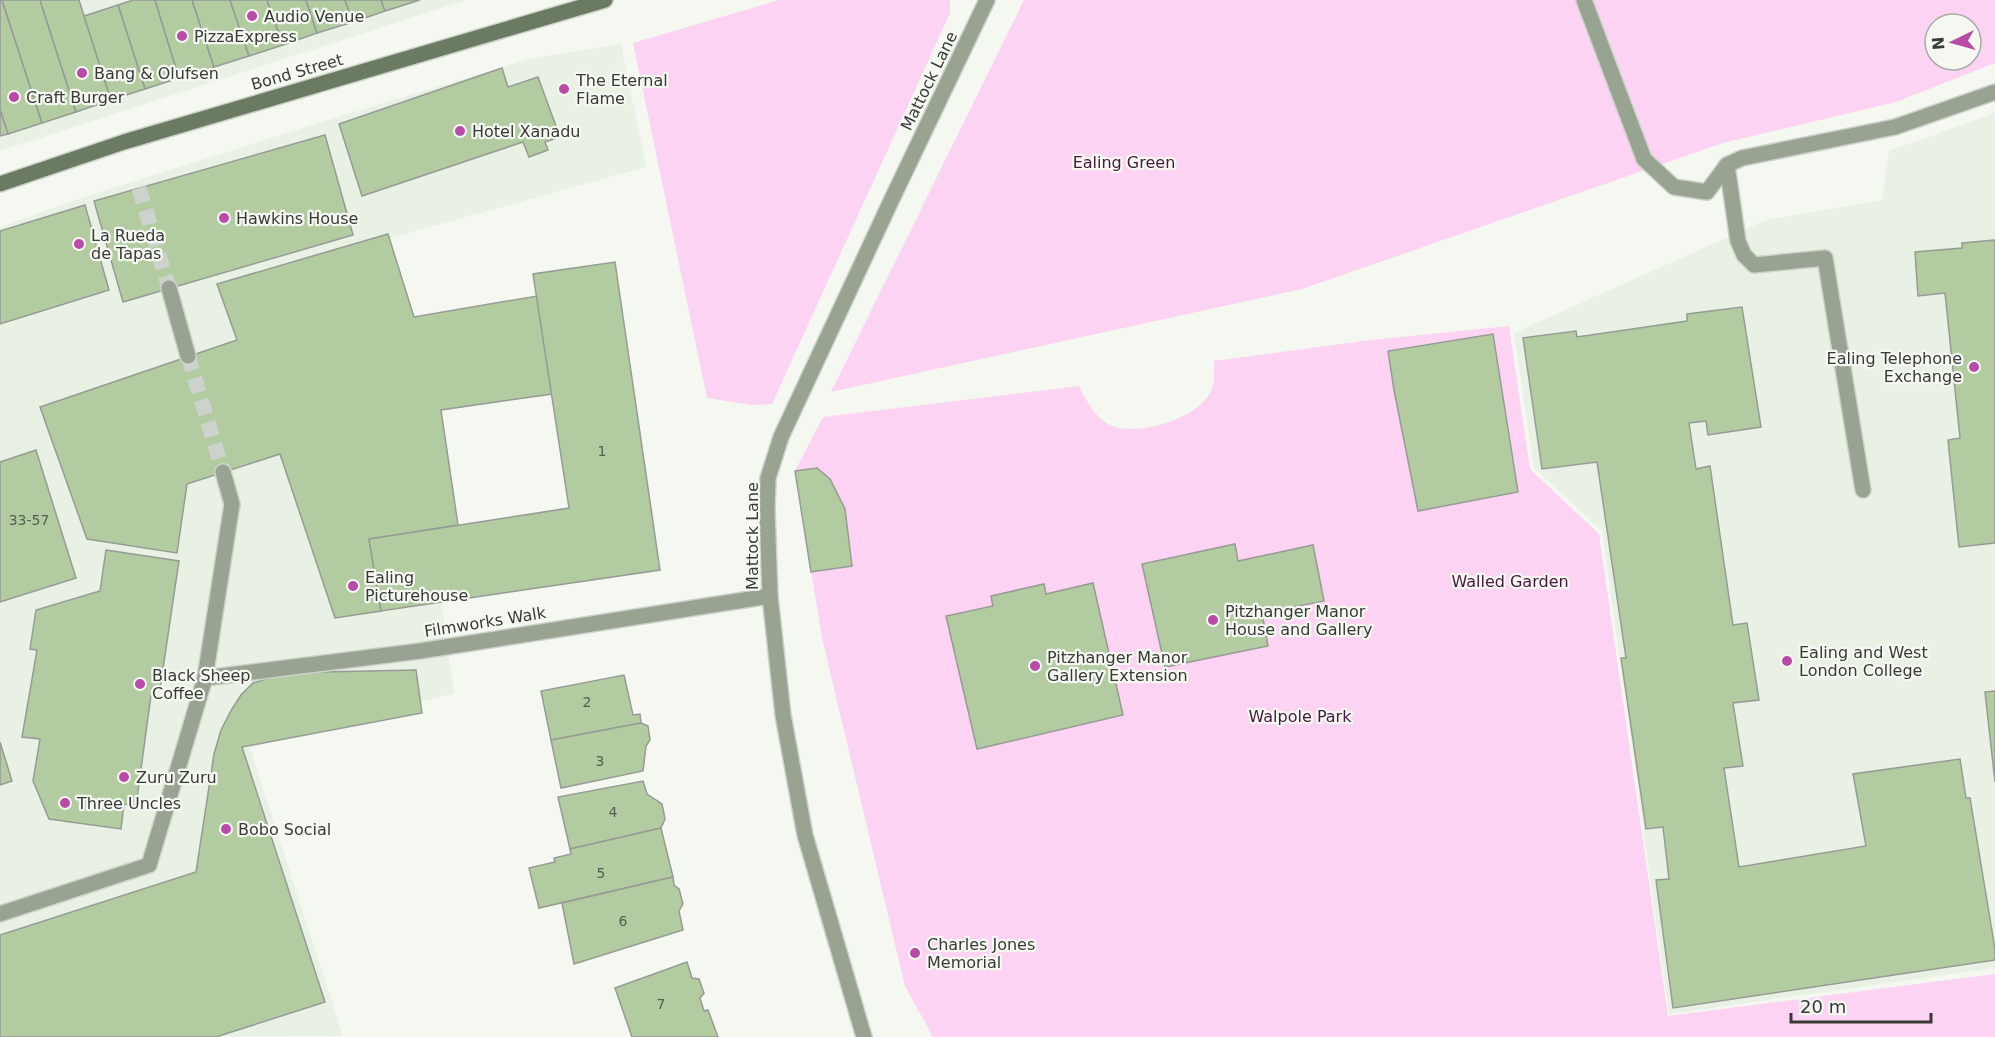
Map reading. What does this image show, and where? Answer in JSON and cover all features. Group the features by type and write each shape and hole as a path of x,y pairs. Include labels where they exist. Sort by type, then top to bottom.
{"main road":[{"name":"Bond Street","path":"0,184 124,142 605,0"}],"street":[{"name":"Mattock Lane","path":"864,1037 805,835 783,715 770,596 768,478 781,437 987,0"},
{"path":"1584,0 1644,159 1674,187 1707,192 1727,165 1742,159 1895,127 1995,92"},
{"path":"1727,165 1734,225 1744,255 1754,265 1825,258 1863,490"},
{"path":"169,288 188,356"},
{"path":"0,914 149,865 205,678 232,504 223,472"},
{"name":"Filmworks Walk","path":"205,678 420,651 770,596"}],"shaded area":[{"path":"0,0 466,0 0,151"},
{"path":"621,44 646,167 391,238 454,693 250,748 343,1036 0,1037 0,227 85,197 532,58"},
{"name":"Ealing and West London College","path":"1995,113 1995,968 1669,1014 1602,531 1534,468 1514,333 1766,220 1882,200 1889,151"}],"green space":[{"path":"779,0 950,0 950,13 772,404 752,405 707,398 633,43"},
{"name":"Ealing Green","path":"1024,0 1995,0 1995,63 1983,68 1983,12 1923,12 1923,72 1972,72 1896,102 1723,143 1302,289 831,392"},
{"name":"Walpole Park","path":"1509,326 1530,469 1599,534 1668,1016 1995,974 1995,1037 933,1037 905,986 822,638 795,471 823,417 1079,386 1088,403 1104,422 1122,428 1136,429 1167,423 1195,409 1206,399 1212,389 1214,361 1371,340"}],"building":[{"path":"0,0 2,0 42,123 8,134 0,110"},
{"path":"2,0 40,0 76,112 42,123"},
{"path":"40,0 79,0 111,100 76,112"},
{"path":"133,0 155,0 179,78 145,89 118,5"},
{"path":"155,0 192,0 214,67 179,78"},
{"path":"192,0 230,0 249,56 214,67"},
{"path":"230,0 267,0 283,45 249,56"},
{"path":"267,0 306,0 317,33 283,45"},
{"path":"306,0 345,0 353,22 317,33"},
{"path":"345,0 381,0 385,11 353,22"},
{"path":"381,0 420,0 385,11"},
{"path":"118,5 145,89 111,100 84,16"},
{"path":"502,68 508,87 538,77 560,137 545,142 548,150 529,157 523,142 362,196 339,124"},
{"path":"0,110 8,134 0,136"},
{"name":"Hawkins House","path":"325,135 353,235 123,302 94,201"},
{"path":"85,205 109,290 0,324 0,231"},
{"path":"388,234 414,317 537,296 552,394 441,410 458,525 369,539 381,611 335,618 280,454 187,484 177,553 87,539 40,407 237,340 217,284"},
{"name":"Ealing Telephone Exchange","path":"1995,240 1995,543 1959,547 1948,440 1960,438 1945,293 1918,296 1915,252 1962,248 1962,243"},
{"path":"615,262 660,570 381,611 369,539 569,508 533,274"},
{"path":"1742,307 1761,427 1708,435 1706,421 1689,423 1696,469 1710,466 1733,625 1747,623 1759,700 1733,703 1743,766 1724,768 1739,867 1866,846 1853,774 1960,759 1966,798 1970,798 1995,960 1673,1008 1656,880 1669,879 1663,827 1646,829 1621,658 1626,658 1597,462 1542,469 1523,338 1576,331 1577,337 1687,321 1687,314"},
{"path":"1493,334 1518,492 1418,511 1388,351"},
{"path":"36,450 76,578 0,602 0,462"},
{"path":"817,468 830,479 845,509 852,566 811,572 795,471"},
{"path":"1235,544 1238,561 1313,545 1324,601 1262,613 1268,646 1165,667 1142,564"},
{"path":"106,550 179,561 160,689 152,688 136,806 124,804 121,829 49,819 33,781 40,739 22,737 37,650 30,649 36,610 100,591"},
{"name":"Pitzhanger Manor Gallery Extension","path":"1093,583 1123,715 977,749 946,616 993,606 991,596 1044,584 1046,594"},
{"path":"416,670 422,713 242,747 325,1002 216,1037 0,1037 0,935 196,872 214,754 221,730 241,695 253,683 277,676 320,672"},
{"path":"624,675 633,715 640,714 641,723 551,740 541,691"},
{"path":"1995,691 1995,782 1985,692"},
{"path":"641,723 648,726 650,740 646,746 643,771 561,788 551,740"},
{"path":"0,742 12,781 0,785"},
{"path":"643,781 647,794 662,804 665,819 661,828 570,849 558,797"},
{"path":"661,828 673,877 539,908 529,868 555,862 554,858 571,854 570,849"},
{"path":"673,877 674,885 679,889 683,904 679,911 683,930 574,964 562,903"},
{"path":"687,962 692,978 699,979 704,993 700,998 704,1011 708,1010 718,1037 632,1037 615,988"}],"tunnel":[{"path":"139,188 169,288"},
{"path":"188,356 223,472"}],"place":[{"name":"Audio Venue","path":"252,16"},
{"name":"PizzaExpress","path":"182,36"},
{"name":"Bang & Olufsen","path":"82,73"},
{"name":"The Eternal Flame","path":"564,89"},
{"name":"Craft Burger","path":"14,97"},
{"name":"Hotel Xanadu","path":"460,131"},
{"name":"Hawkins House","path":"224,218"},
{"name":"La Rueda de Tapas","path":"79,244"},
{"name":"Ealing Telephone Exchange","path":"1974,367"},
{"name":"Ealing Picturehouse","path":"353,586"},
{"name":"Pitzhanger Manor House and Gallery","path":"1213,620"},
{"name":"Ealing and West London College","path":"1787,661"},
{"name":"Pitzhanger Manor Gallery Extension","path":"1035,666"},
{"name":"Black Sheep Coffee","path":"140,684"},
{"name":"Zuru Zuru","path":"124,777"},
{"name":"Three Uncles","path":"65,803"},
{"name":"Bobo Social","path":"226,829"},
{"name":"Charles Jones Memorial","path":"915,953"}],"park label":[{"name":"Walled Garden","path":"1510,581"}]}
